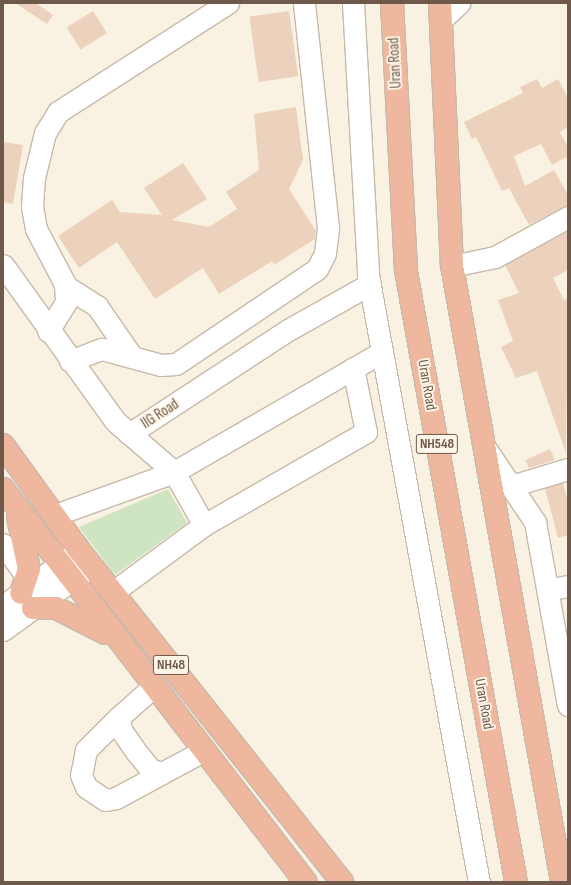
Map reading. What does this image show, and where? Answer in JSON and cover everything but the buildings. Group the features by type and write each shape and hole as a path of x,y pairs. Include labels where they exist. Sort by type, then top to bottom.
{"highway":[{"name":"Uran Road","path":"392,3 406,271 516,882"},
{"name":"NH548","path":"441,11 452,266 562,882"},
{"name":"NH48","path":"3,445 85,558 342,882"},
{"name":"NH48","path":"8,496 116,640 306,882"},
{"path":"8,496 26,543 27,592 56,608 79,617 116,640"}],"street":[{"path":"48,331 66,302 65,286 36,229 32,206 34,178 45,133 58,112 228,3"},
{"path":"70,361 102,349 130,354 161,365 176,364 291,289 317,269 325,253 328,228 304,3"},
{"path":"353,3 370,284 479,882"},
{"path":"441,11 459,3"},
{"path":"452,266 495,257 568,217"},
{"name":"IIG Road","path":"3,265 70,361 115,420 130,434 288,330 370,284"},
{"path":"65,286 97,306 130,354"},
{"path":"55,515 174,472 382,352"},
{"path":"113,592 204,525 366,432 353,368"},
{"path":"130,434 174,472 204,525"},
{"path":"484,446 535,522 547,590 564,664 568,705"},
{"path":"511,486 568,469"},
{"path":"3,544 27,592"},
{"path":"3,606 65,573 85,558"},
{"path":"547,590 568,586"},
{"path":"3,630 27,592"},
{"path":"153,687 119,717 86,750 81,775 86,787 105,800 116,798 203,751"},
{"path":"119,717 121,730 138,754 151,770 162,773"}],"green space":[{"path":"168,489 187,523 115,575 79,527"}]}
